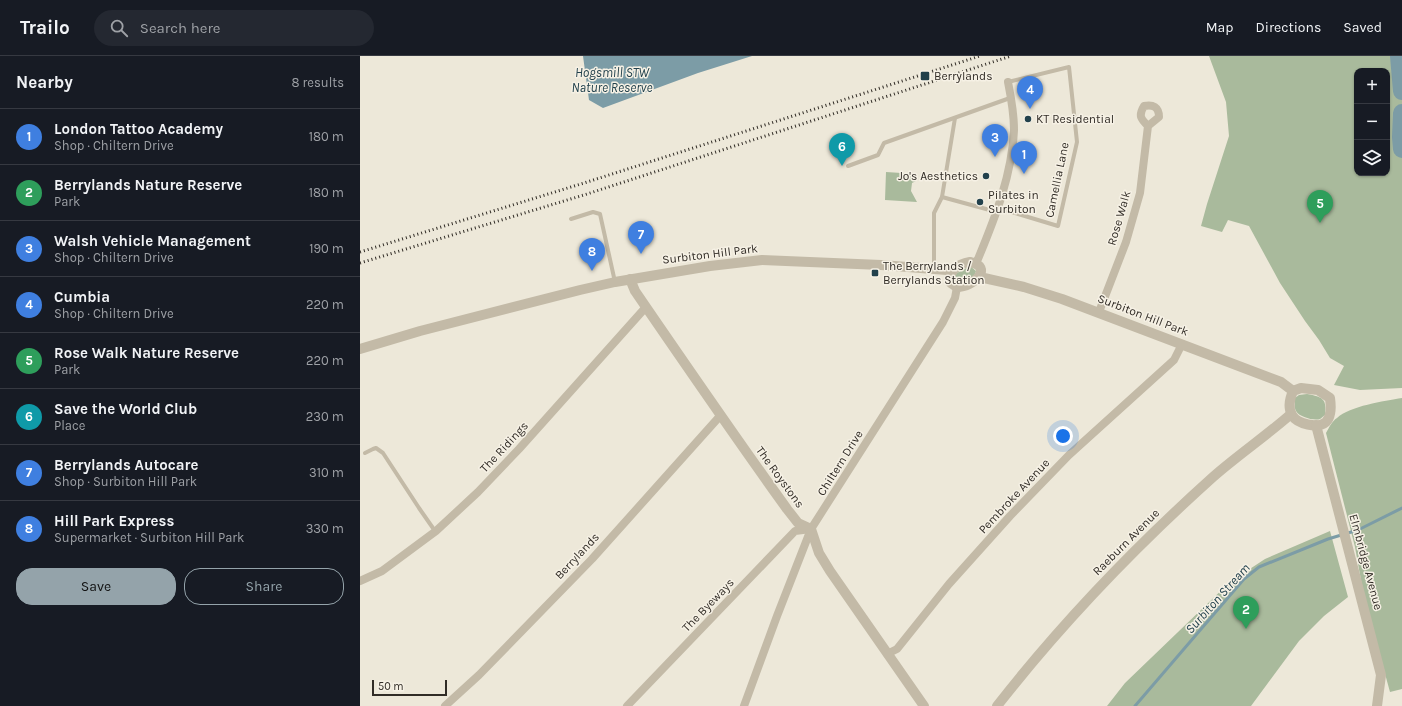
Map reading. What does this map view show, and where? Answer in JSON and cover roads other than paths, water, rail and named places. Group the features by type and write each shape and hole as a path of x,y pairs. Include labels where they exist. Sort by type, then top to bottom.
{"street":[{"path":"975,263 998,210 1011,157 1014,129 1008,82"},
{"name":"Rose Walk","path":"1099,312 1126,242 1140,193 1148,126"},
{"name":"Surbiton Hill Park","path":"360,349 420,331 615,282 710,266 762,260 881,265 952,271"},
{"path":"966,263 975,263 980,267 981,272 980,276 975,282 957,288 951,284 950,277 952,271 966,263"},
{"name":"Surbiton Hill Park","path":"980,276 1024,287 1099,312 1281,382 1293,391"},
{"name":"The Roystons","path":"630,279 635,291 720,416 798,523 811,530"},
{"name":"Chiltern Drive","path":"744,706 811,530 943,322 952,304 957,288"},
{"name":"The Ridings","path":"360,581 382,571 436,531 478,492 514,455 646,307"},
{"name":"Pembroke Avenue","path":"887,654 897,649 949,584 1010,516 1069,455 1174,360 1182,344"},
{"path":"1301,388 1318,390 1330,398 1330,415 1326,422 1316,425 1303,423 1294,418 1291,414 1289,404 1293,391 1301,388"},
{"name":"Raeburn Avenue","path":"997,706 1022,673 1091,596 1169,517 1214,476 1291,414"},
{"name":"Berrylands","path":"445,706 479,676 592,559 720,416"},
{"name":"Elmbridge Avenue","path":"1316,425 1381,675 1377,706"},
{"path":"811,530 819,553 924,706"},
{"name":"The Byeways","path":"628,706 795,531 811,530"}],"lane":[{"name":"Camellia Lane","path":"998,210 1058,226 1077,142 1069,67 1008,82"},
{"path":"848,166 878,155 884,142 1010,98"},
{"path":"934,269 934,213 942,197 955,118"},
{"path":"942,197 998,210"},
{"path":"571,218 592,212 600,214 615,282"},
{"path":"365,453 376,448 383,453 436,531"}],"water":[{"name":"Hogsmill STW Nature Reserve","path":"583,56 752,56 698,73 603,108 589,100"}],"waterway":[{"path":"1399,56 1402,91"},
{"path":"1402,113 1402,149"},
{"name":"Surbiton Stream","path":"1135,706 1244,579 1259,567 1328,539 1358,530 1402,508"}],"railway":[{"path":"360,252 584,183 980,56"},
{"path":"360,263 587,194 1011,56"}],"place":[{"name":"Berrylands","path":"925,76"},
{"name":"Cumbia","path":"1030,109"},
{"name":"KT Residential","path":"1028,119"},
{"name":"Walsh Vehicle Management","path":"995,157"},
{"name":"Save the World Club","path":"842,166"},
{"name":"London Tattoo Academy","path":"1024,174"},
{"name":"Jo's Aesthetics","path":"986,176"},
{"name":"Pilates in Surbiton","path":"980,202"},
{"name":"Rose Walk Nature Reserve","path":"1320,223"},
{"name":"Berrylands Autocare","path":"641,254"},
{"name":"Hill Park Express","path":"592,271"},
{"name":"The Berrylands / Berrylands Station","path":"875,273"},
{"name":"Berrylands Nature Reserve","path":"1246,629"}]}
